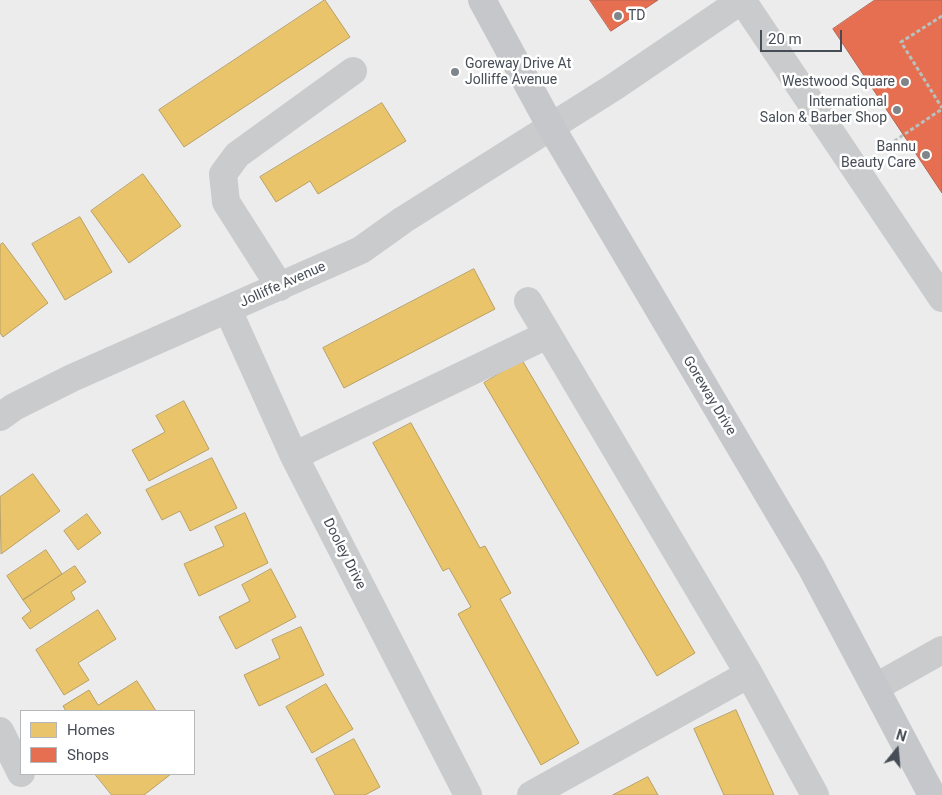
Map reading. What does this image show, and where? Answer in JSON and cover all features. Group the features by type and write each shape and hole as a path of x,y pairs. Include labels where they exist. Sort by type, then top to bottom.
{"main road":[{"name":"Goreway Drive","path":"482,0 551,127 811,567 932,795"}],"street":[{"name":"Jolliffe Avenue","path":"0,417 14,407 72,378 361,250 403,220 551,127 742,0"},
{"path":"742,0 942,298"},
{"path":"280,287 226,202 224,174 237,155 353,72"},
{"path":"528,301 748,674 815,795"},
{"name":"Dooley Drive","path":"228,310 294,456 468,795"},
{"path":"294,456 547,335"},
{"path":"876,687 942,650"},
{"path":"531,795 748,674"},
{"path":"0,731 20,772"},
{"path":"22,775 32,795"}],"path":[{"path":"854,168 942,108 901,42 942,16"}],"building: Homes":[{"path":"325,0 350,37 184,147 159,110"},
{"path":"382,103 406,141 318,194 310,181 276,202 260,177"},
{"path":"143,174 181,226 129,263 91,211"},
{"path":"80,217 112,272 65,300 32,244"},
{"path":"3,243 48,303 3,337 0,333 0,245"},
{"path":"474,269 495,309 344,388 323,348"},
{"path":"522,360 695,653 657,676 484,383"},
{"path":"184,401 209,449 149,481 132,450 165,432 156,416"},
{"path":"411,423 480,548 485,546 511,593 500,599 579,743 541,765 458,614 471,607 449,568 443,571 373,443"},
{"path":"212,458 237,508 190,531 180,511 162,520 146,490"},
{"path":"33,474 60,511 1,554 0,497"},
{"path":"245,513 268,563 199,596 184,564 224,546 215,527"},
{"path":"87,514 101,533 78,550 64,531"},
{"path":"46,550 62,574 23,600 7,576"},
{"path":"75,566 86,582 71,592 75,599 30,629 22,618 31,611 23,600"},
{"path":"271,569 296,617 236,649 219,617 250,601 242,585"},
{"path":"98,610 116,639 78,663 89,680 64,695 36,650"},
{"path":"301,627 324,675 259,706 244,675 280,658 272,640"},
{"path":"137,681 155,710 65,710 63,706 89,690 98,705"},
{"path":"326,684 353,729 312,753 286,707"},
{"path":"736,710 774,795 724,795 694,729"},
{"path":"354,739 380,787 365,795 335,795 316,759"},
{"path":"96,775 170,775 144,795 112,795"},
{"path":"648,777 658,795 613,795"}],"building: Shops":[{"name":"TD","path":"590,0 658,0 611,31"},
{"name":"Westwood Square","path":"875,0 942,0 942,193 833,29"}],"place":[{"name":"TD","path":"618,16"},
{"name":"Goreway Drive At Jolliffe Avenue","path":"455,72"},
{"name":"Westwood Square","path":"905,82"},
{"name":"International Salon & Barber Shop","path":"897,110"},
{"name":"Bannu Beauty Care","path":"926,155"}]}
